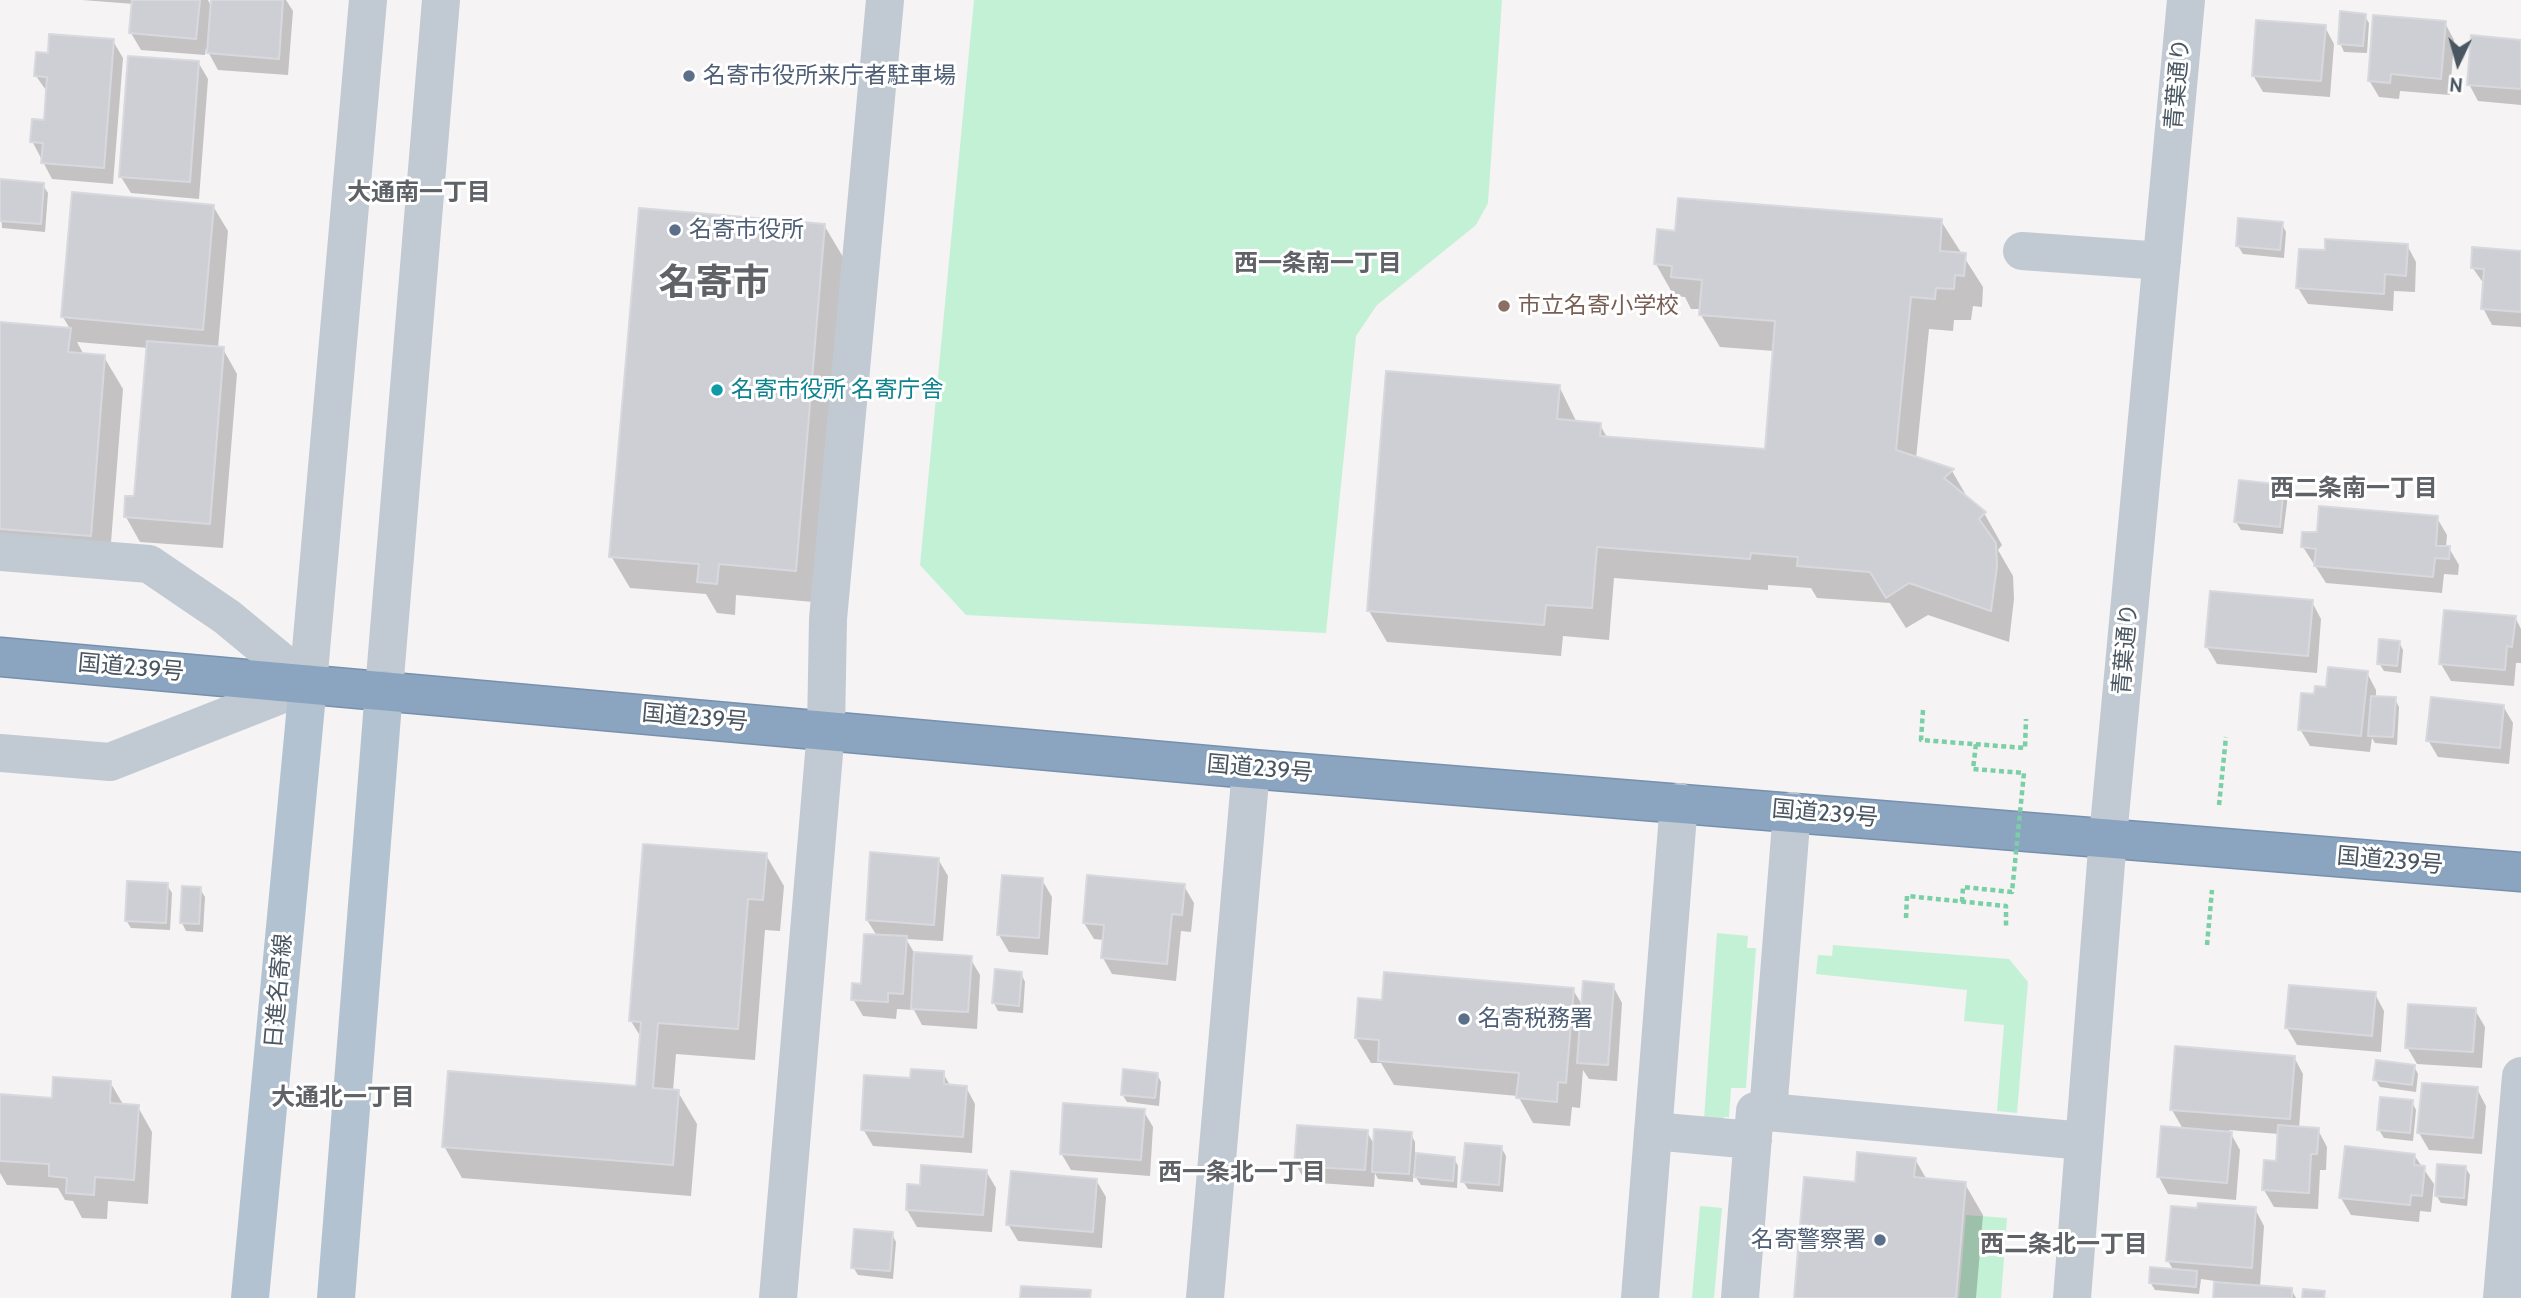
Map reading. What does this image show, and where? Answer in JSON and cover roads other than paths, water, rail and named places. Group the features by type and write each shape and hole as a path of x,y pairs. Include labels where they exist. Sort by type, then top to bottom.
{"highway":[{"name":"国道239号","path":"0,657 1251,769 2521,872"}],"main road":[{"name":"日進名寄線","path":"250,1298 308,684"},
{"path":"336,1298 384,690"}],"street":[{"path":"308,684 368,0"},
{"path":"384,690 442,0"},
{"path":"778,1298 826,730 828,620 885,0"},
{"name":"青葉通り","path":"2072,1298 2108,837 2186,0"},
{"path":"2022,251 2162,261"},
{"path":"0,552 149,564 227,617 308,684"},
{"path":"0,753 110,762 308,684"},
{"path":"1205,1298 1251,769"},
{"path":"1640,1298 1679,802"},
{"path":"1740,1298 1792,811"},
{"path":"2502,1298 2521,1076"},
{"path":"1653,1131 1760,1126 2084,1141"}],"place":[{"name":"名寄市役所来庁者駐車場","path":"689,76"},
{"name":"名寄市役所","path":"675,230"},
{"name":"市立名寄小学校","path":"1504,306"},
{"name":"名寄市役所 名寄庁舎","path":"717,390"},
{"name":"名寄税務署","path":"1464,1019"},
{"name":"名寄警察署","path":"1880,1240"}],"district":[{"name":"大通南一丁目","path":"419,193"},
{"name":"西一条南一丁目","path":"1318,264"},
{"name":"名寄市","path":"714,284"},
{"name":"西二条南一丁目","path":"2354,489"},
{"name":"大通北一丁目","path":"343,1098"},
{"name":"西一条北一丁目","path":"1242,1173"},
{"name":"西二条北一丁目","path":"2064,1245"}]}
